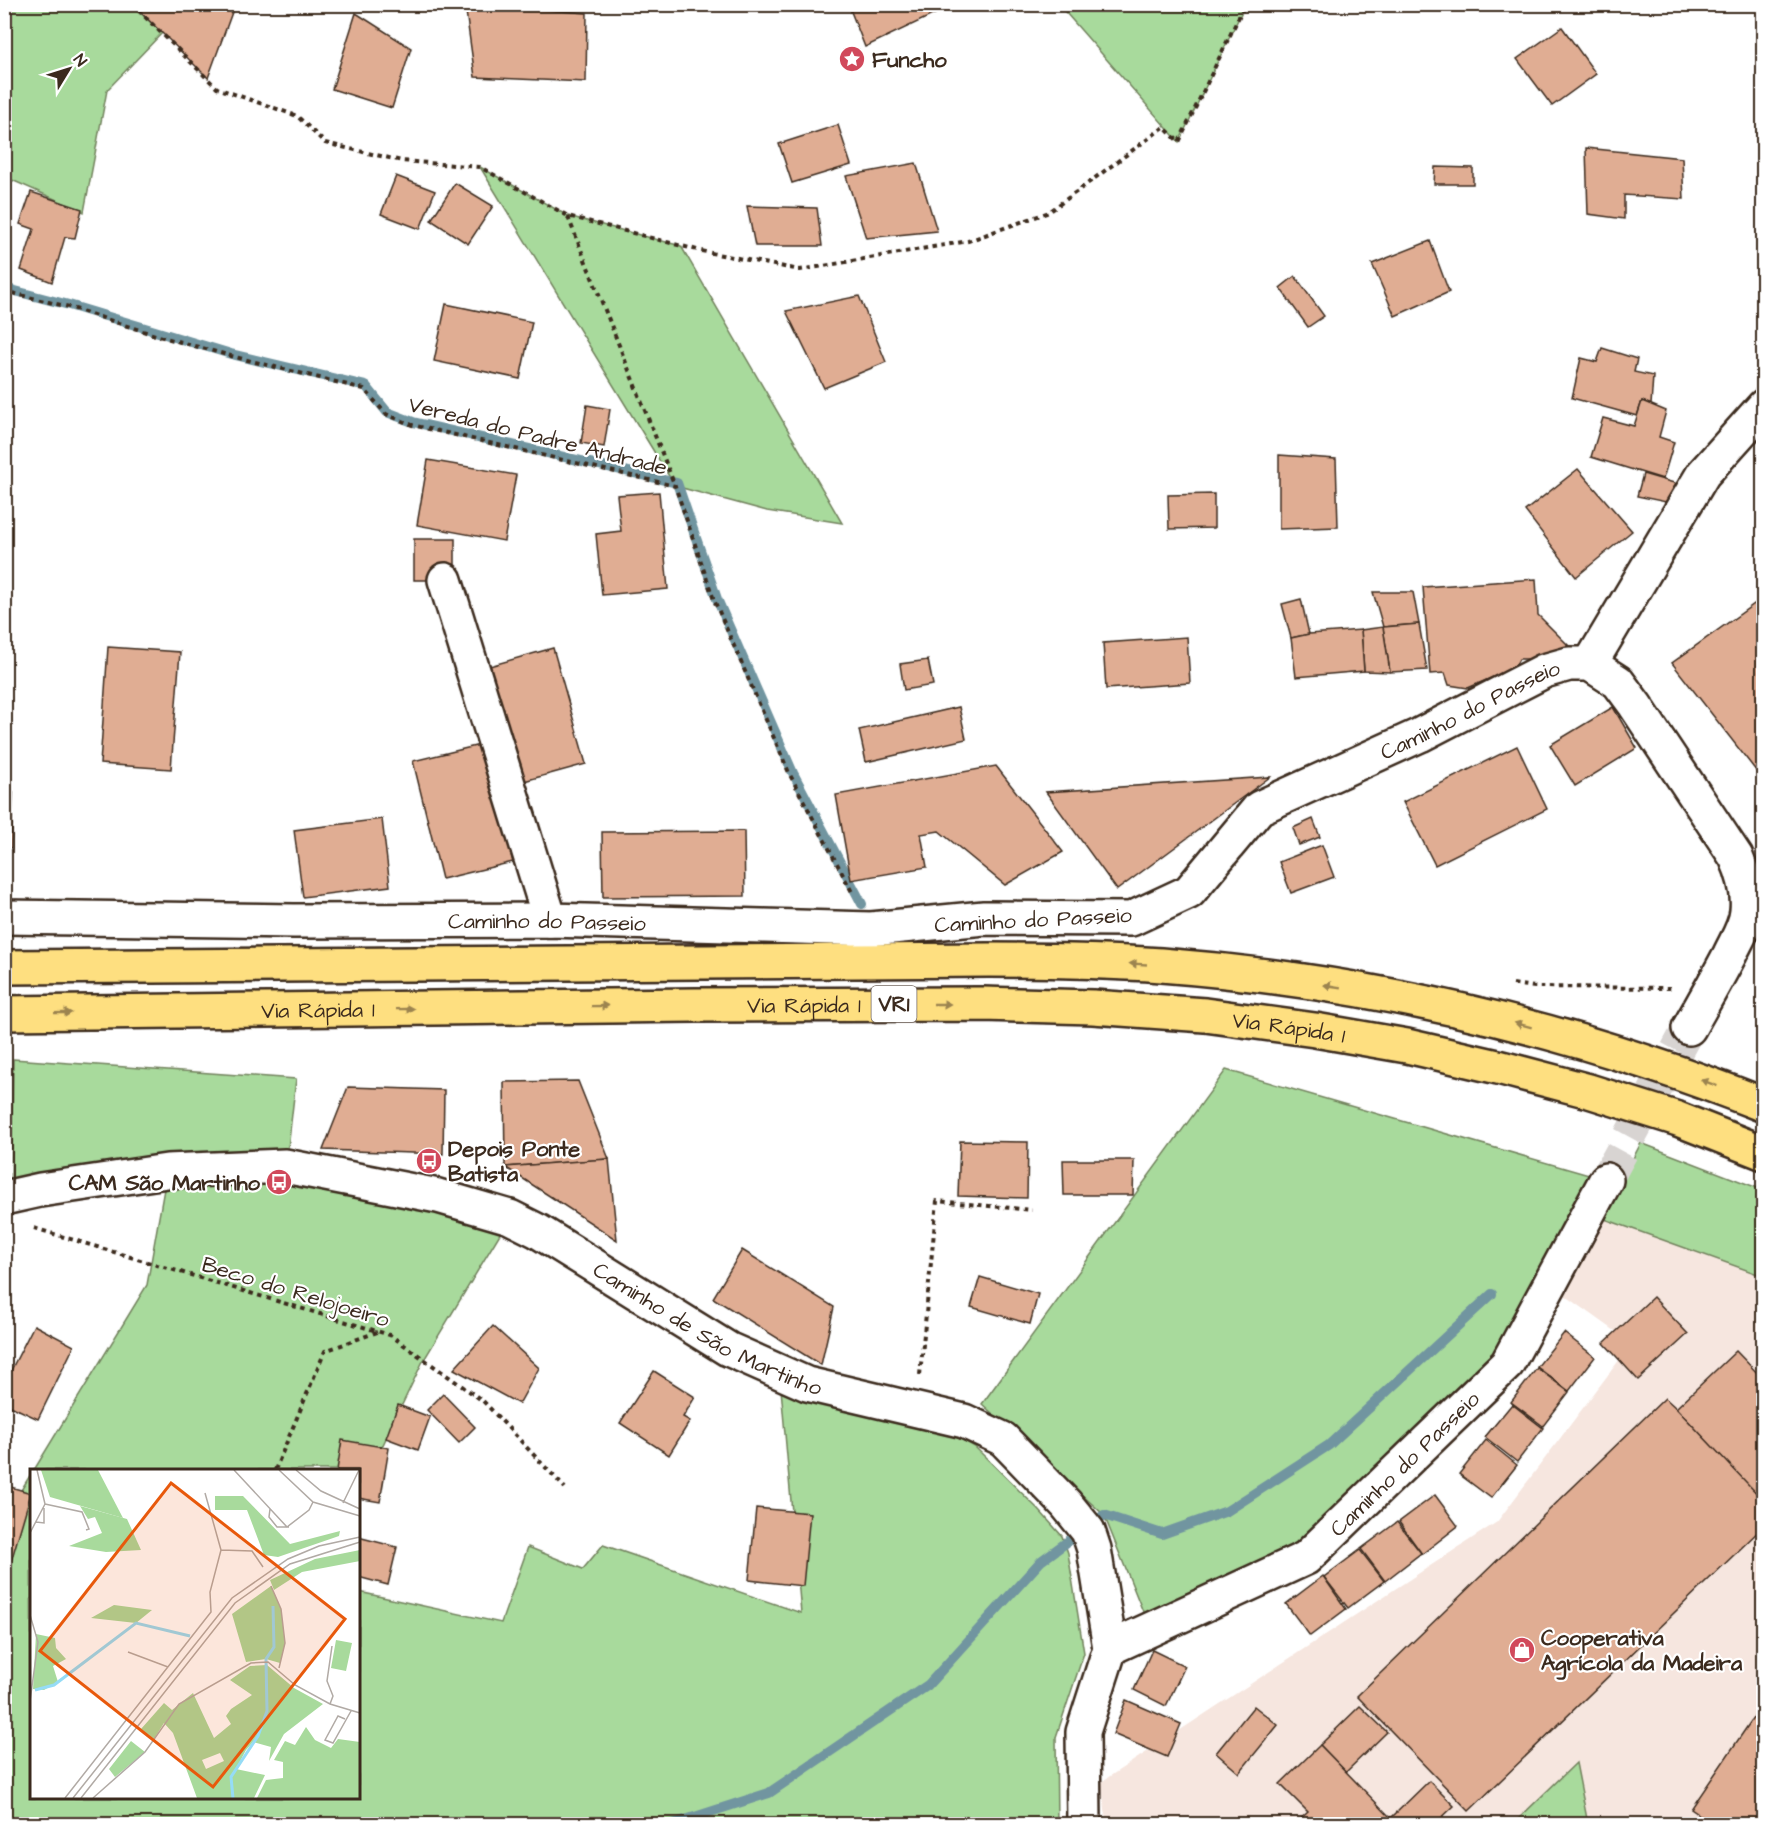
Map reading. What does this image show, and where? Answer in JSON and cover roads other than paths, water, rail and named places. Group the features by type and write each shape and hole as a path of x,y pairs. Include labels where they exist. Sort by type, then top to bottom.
{"highway":[{"name":"Via Rápida 1","path":"4,967 989,960 1075,960 1161,965 1332,985 1490,1017 1614,1051 1706,1082 1764,1105"},
{"name":"Via Rápida 1","path":"4,1013 982,1004 1093,1007 1194,1014 1327,1032 1407,1046 1498,1066 1678,1119 1764,1153"}],"street":[{"path":"1590,664 1703,474 1764,406"},
{"path":"445,580 550,920"},
{"name":"Caminho do Passeio","path":"4,917 294,921 550,920 871,929 984,918 1131,919 1189,892 1259,808 1420,735 1544,671 1569,664 1590,664 1618,682 1635,705 1737,857 1744,875 1747,914 1741,933 1689,1028"},
{"name":"Caminho de São Martinho","path":"4,1198 40,1190 167,1171 285,1167 438,1196 510,1217 538,1230 728,1349 807,1383 964,1421 1003,1439 1066,1504 1088,1531 1094,1549 1110,1648 1083,1731 1084,1824"},
{"name":"Caminho do Passeio","path":"1110,1648 1306,1558 1508,1364 1606,1180"}],"waterway":[{"path":"4,288 69,305 231,354 366,386 387,412 413,422 677,483 717,599 793,773 862,904"},
{"path":"673,1824 769,1793 928,1685 1041,1561 1104,1515 1162,1534 1227,1511 1329,1445 1492,1294"}],"tunnel":[{"path":"1606,1180 1689,1028"}],"place":[{"name":"Funcho","path":"852,59"},
{"name":"Depois Ponte Batista","path":"429,1161"},
{"name":"CAM São Martinho","path":"279,1182"},
{"name":"Cooperativa Agrícola da Madeira","path":"1522,1650"}]}
